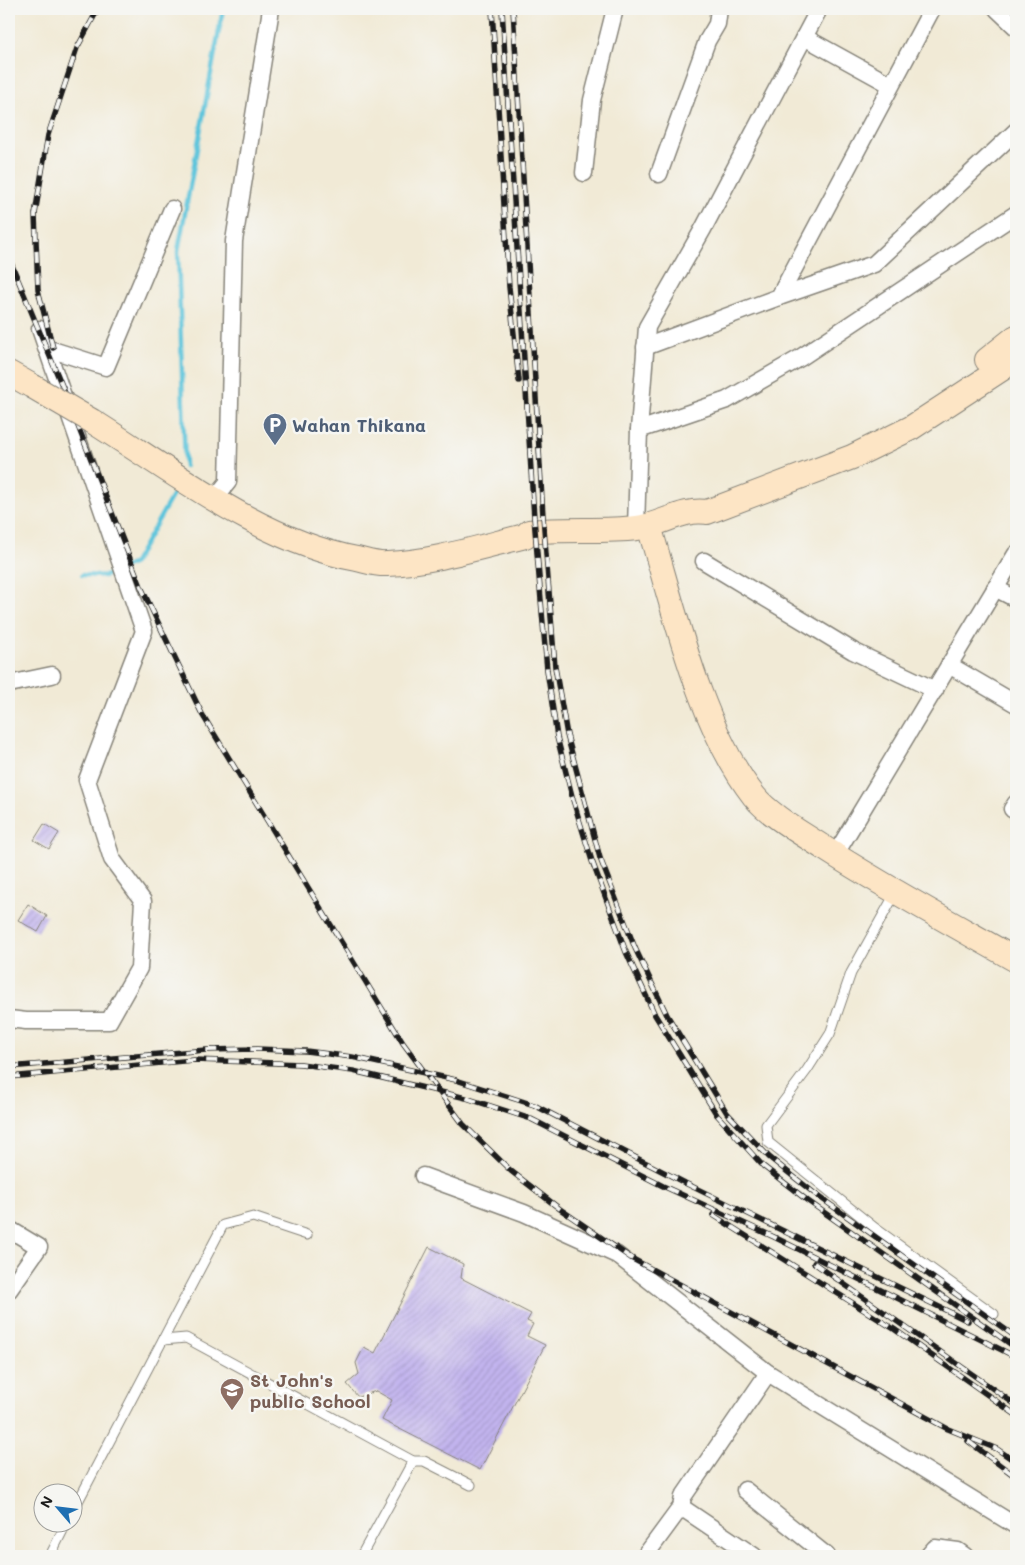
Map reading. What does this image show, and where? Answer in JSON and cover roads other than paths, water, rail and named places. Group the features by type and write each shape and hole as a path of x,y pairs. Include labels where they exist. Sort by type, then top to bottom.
{"main road":[{"path":"694,510 703,499 847,445 908,414 996,354 1016,336"},
{"path":"9,373 92,421 278,535 343,557 386,565 451,554 525,536 529,532 565,528 571,530 642,527 694,510 707,512 852,457 911,428 1003,368 1016,356"},
{"path":"642,527 695,676 723,744 755,797 790,826 835,855 1016,960"}],"street":[{"path":"215,498 228,482 234,241 271,9"},
{"path":"584,173 592,100 615,9"},
{"path":"659,174 707,41 717,24 719,9"},
{"path":"642,527 639,430 647,327 703,229 819,9"},
{"path":"779,297 932,9"},
{"path":"997,9 1016,27"},
{"path":"804,37 891,85"},
{"path":"646,347 874,264 1016,131"},
{"path":"46,348 106,366 172,209"},
{"path":"639,430 727,400 800,358 1016,214"},
{"path":"9,1018 26,1021 109,1021 139,968 143,901 112,859 88,780 144,631 40,329"},
{"path":"835,855 1016,554"},
{"path":"704,561 853,651 935,690"},
{"path":"995,588 1016,599"},
{"path":"949,666 1016,704"},
{"path":"9,684 52,674"},
{"path":"1016,803 1012,809 1016,811"},
{"path":"423,1176 524,1213 618,1255 768,1373 1016,1526"},
{"path":"9,1229 39,1248 9,1290"},
{"path":"645,1556 681,1507 684,1497 768,1373"},
{"path":"745,1490 827,1556"},
{"path":"681,1507 754,1556"},
{"path":"928,1556 935,1548 958,1551 965,1556"}],"lane":[{"path":"896,892 851,973 830,1034 766,1124 768,1142 875,1228 994,1314"},
{"path":"82,1494 223,1225 253,1217 306,1235"},
{"path":"163,1340 186,1338 413,1460 424,1461 471,1485"},
{"path":"361,1556 413,1460"},
{"path":"50,1556 62,1532"}],"waterway":[{"path":"185,466 178,251 223,9"},
{"path":"126,567 134,563 175,491"},
{"path":"82,575 105,576 119,570"}],"railway":[{"path":"53,348 38,290 35,214 48,135 77,48 98,9"},
{"path":"492,9 509,287 519,381"},
{"path":"502,9 534,518 547,670 557,737 573,800 592,861 626,952 655,1015 717,1115 763,1166 808,1201 1016,1348"},
{"path":"513,9 543,516 555,667 567,735 600,858 635,948 667,1015 727,1113 769,1157 814,1193 1016,1337"},
{"path":"9,258 63,388 142,589 202,714 403,1043 463,1124 511,1171 560,1209 631,1258 948,1429 997,1449 1016,1462"},
{"path":"9,1067 206,1050 257,1049 306,1051 352,1057 456,1080 534,1105 685,1183 968,1321"},
{"path":"9,1077 194,1060 301,1064 353,1071 466,1098 531,1119 663,1186 774,1237 1016,1357"},
{"path":"713,1215 894,1329 1016,1415"},
{"path":"814,1263 1016,1405"},
{"path":"968,1441 1016,1477"}],"place":[{"name":"Wahan Thikana","path":"275,446"},
{"name":"St John's public School","path":"232,1411"}]}
